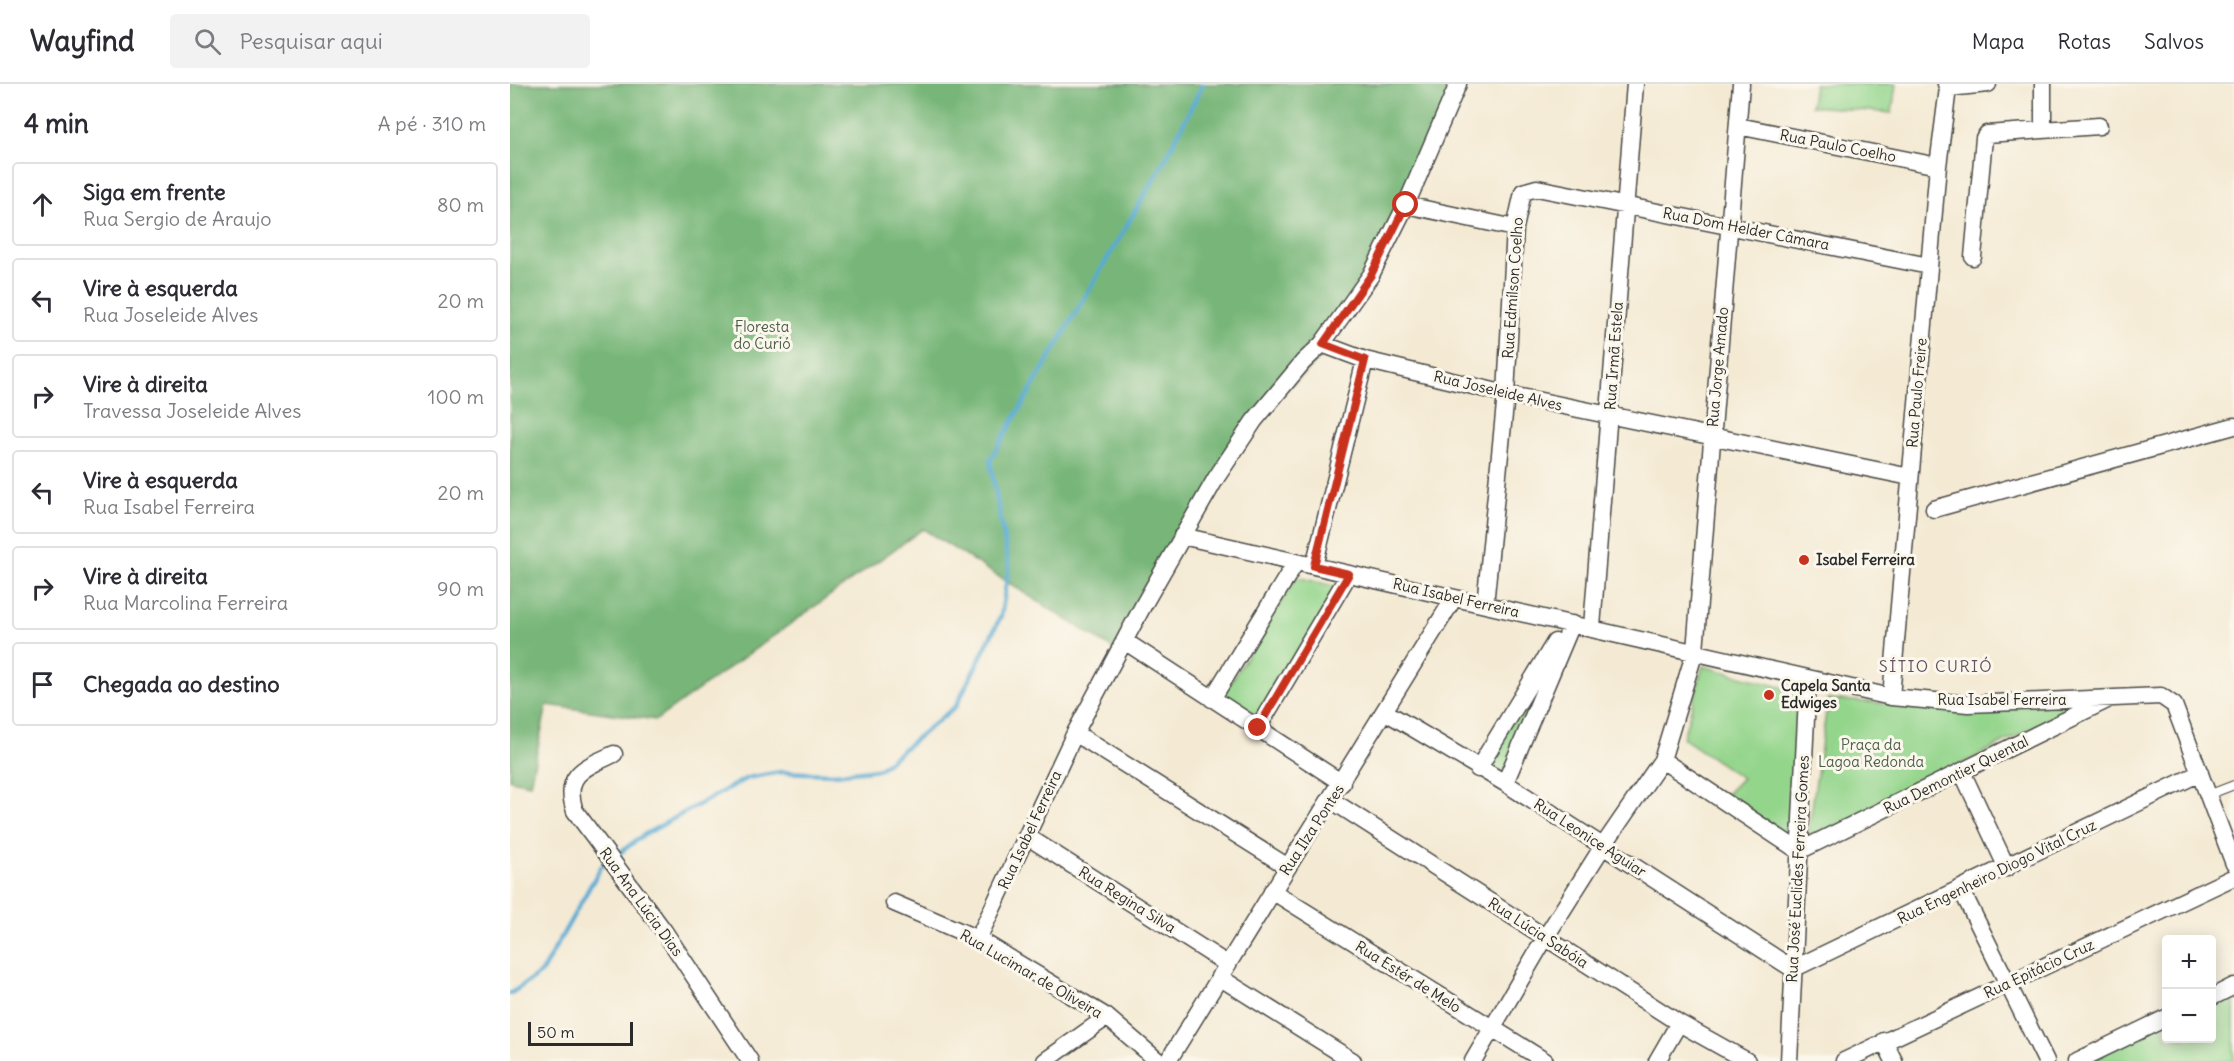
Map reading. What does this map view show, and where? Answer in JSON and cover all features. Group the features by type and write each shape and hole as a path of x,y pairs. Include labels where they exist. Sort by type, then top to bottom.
{"street":[{"path":"1182,536 1254,421 1303,362 1323,344 1371,275 1406,205 1458,84"},
{"name":"Rua Irmã Estela","path":"1592,627 1635,84"},
{"name":"Rua Jorge Amado","path":"1473,1061 1545,938 1603,846 1662,760 1695,651 1741,84"},
{"path":"1947,86 1988,84"},
{"path":"2043,84 2043,130"},
{"name":"Rua Paulo Freire","path":"1891,697 1947,86"},
{"name":"Rua Paulo Coelho","path":"1738,126 1938,166"},
{"path":"1973,257 1984,138 1992,132 2099,126"},
{"name":"Rua Edmílson Coelho","path":"1485,605 1506,394 1515,228 1523,192 1527,189 1563,193"},
{"name":"Rua Dom Helder Câmara","path":"1563,193 1929,266"},
{"path":"1406,205 1515,228"},
{"name":"Rua Joseleide Alves","path":"1323,344 1365,360 1506,394 1910,477"},
{"path":"1314,566 1365,360"},
{"path":"1934,509 2234,426"},
{"name":"Rua Isabel Ferreira","path":"978,939 1075,734 1182,536 1569,624 1592,627 1891,697 1968,704 2161,696 2174,705 2200,773"},
{"path":"1212,699 1296,562"},
{"path":"1258,728 1349,574"},
{"name":"Rua Ilza Pontes","path":"1168,1061 1272,891 1342,783 1454,598"},
{"path":"1479,769 1569,624"},
{"path":"1505,783 1569,624"},
{"path":"1126,642 1342,783"},
{"name":"Rua José Euclides Ferreira Gomes","path":"1789,1061 1808,678"},
{"name":"Rua Demontier Quental","path":"1799,851 2113,698"},
{"name":"Rua Leonice Aguiar","path":"1384,711 1505,783 1793,969"},
{"path":"1075,734 1288,867"},
{"name":"Rua Ana Lúcia Dias","path":"614,754 588,765 578,773 571,789 575,811 664,931 750,1061"},
{"path":"1662,760 1799,851"},
{"path":"1962,772 2007,868"},
{"path":"2200,773 2234,864"},
{"name":"Rua Engenheiro Diogo Vital Cruz","path":"1793,969 2007,868 2200,773"},
{"name":"Rua Lúcia Sabóia","path":"1331,800 1679,1023 1747,1061"},
{"name":"Rua Regina Silva","path":"1028,837 1353,1061"},
{"name":"Rua Epitácio Cruz","path":"1844,1061 2234,877"},
{"path":"1961,889 2046,1061"},
{"name":"Rua Estér de Melo","path":"1272,891 1545,1061"},
{"name":"Rua Lucimar de Oliveira","path":"894,903 978,939 1107,1017 1158,1061"},
{"path":"2216,995 2234,986"},
{"path":"1046,1061 1107,1017"},
{"path":"2078,1061 2162,1020"},
{"path":"1657,1061 1679,1023"},
{"path":"1884,1041 1894,1061"}],"lane":[{"path":"2208,795 2234,785"}],"green space":[{"name":"Floresta do Curió","path":"510,84 1456,84 1393,234 1320,358 1259,416 1118,652 923,529 656,720 547,705 530,784 510,780"},
{"path":"1814,84 1896,84 1892,113 1811,106"},
{"path":"1296,577 1339,587 1258,720 1221,698"},
{"path":"1557,647 1503,775 1486,765"},
{"path":"1703,666 1811,695 1796,844 1723,797 1742,778 1683,738"},
{"name":"Praça da Lagoa Redonda","path":"1828,699 1942,708 2082,703 1807,842"},
{"path":"2234,983 2234,1061 2077,1061 2162,1018 2162,1043 2216,1043 2216,992"}],"waterway":[{"path":"510,994 541,973 601,867 642,836 747,778 780,772 834,774 879,769 956,706 1001,616 1009,567 990,460 1166,158 1203,84"}],"place":[{"name":"Isabel Ferreira","path":"1804,560"},
{"name":"Capela Santa Edwiges","path":"1769,695"}],"district":[{"name":"SÍTIO CURIÓ","path":"1936,666"}],"route":[{"path":"1258,728 1349,574 1314,566 1365,360 1323,344 1371,275 1406,205"}]}
